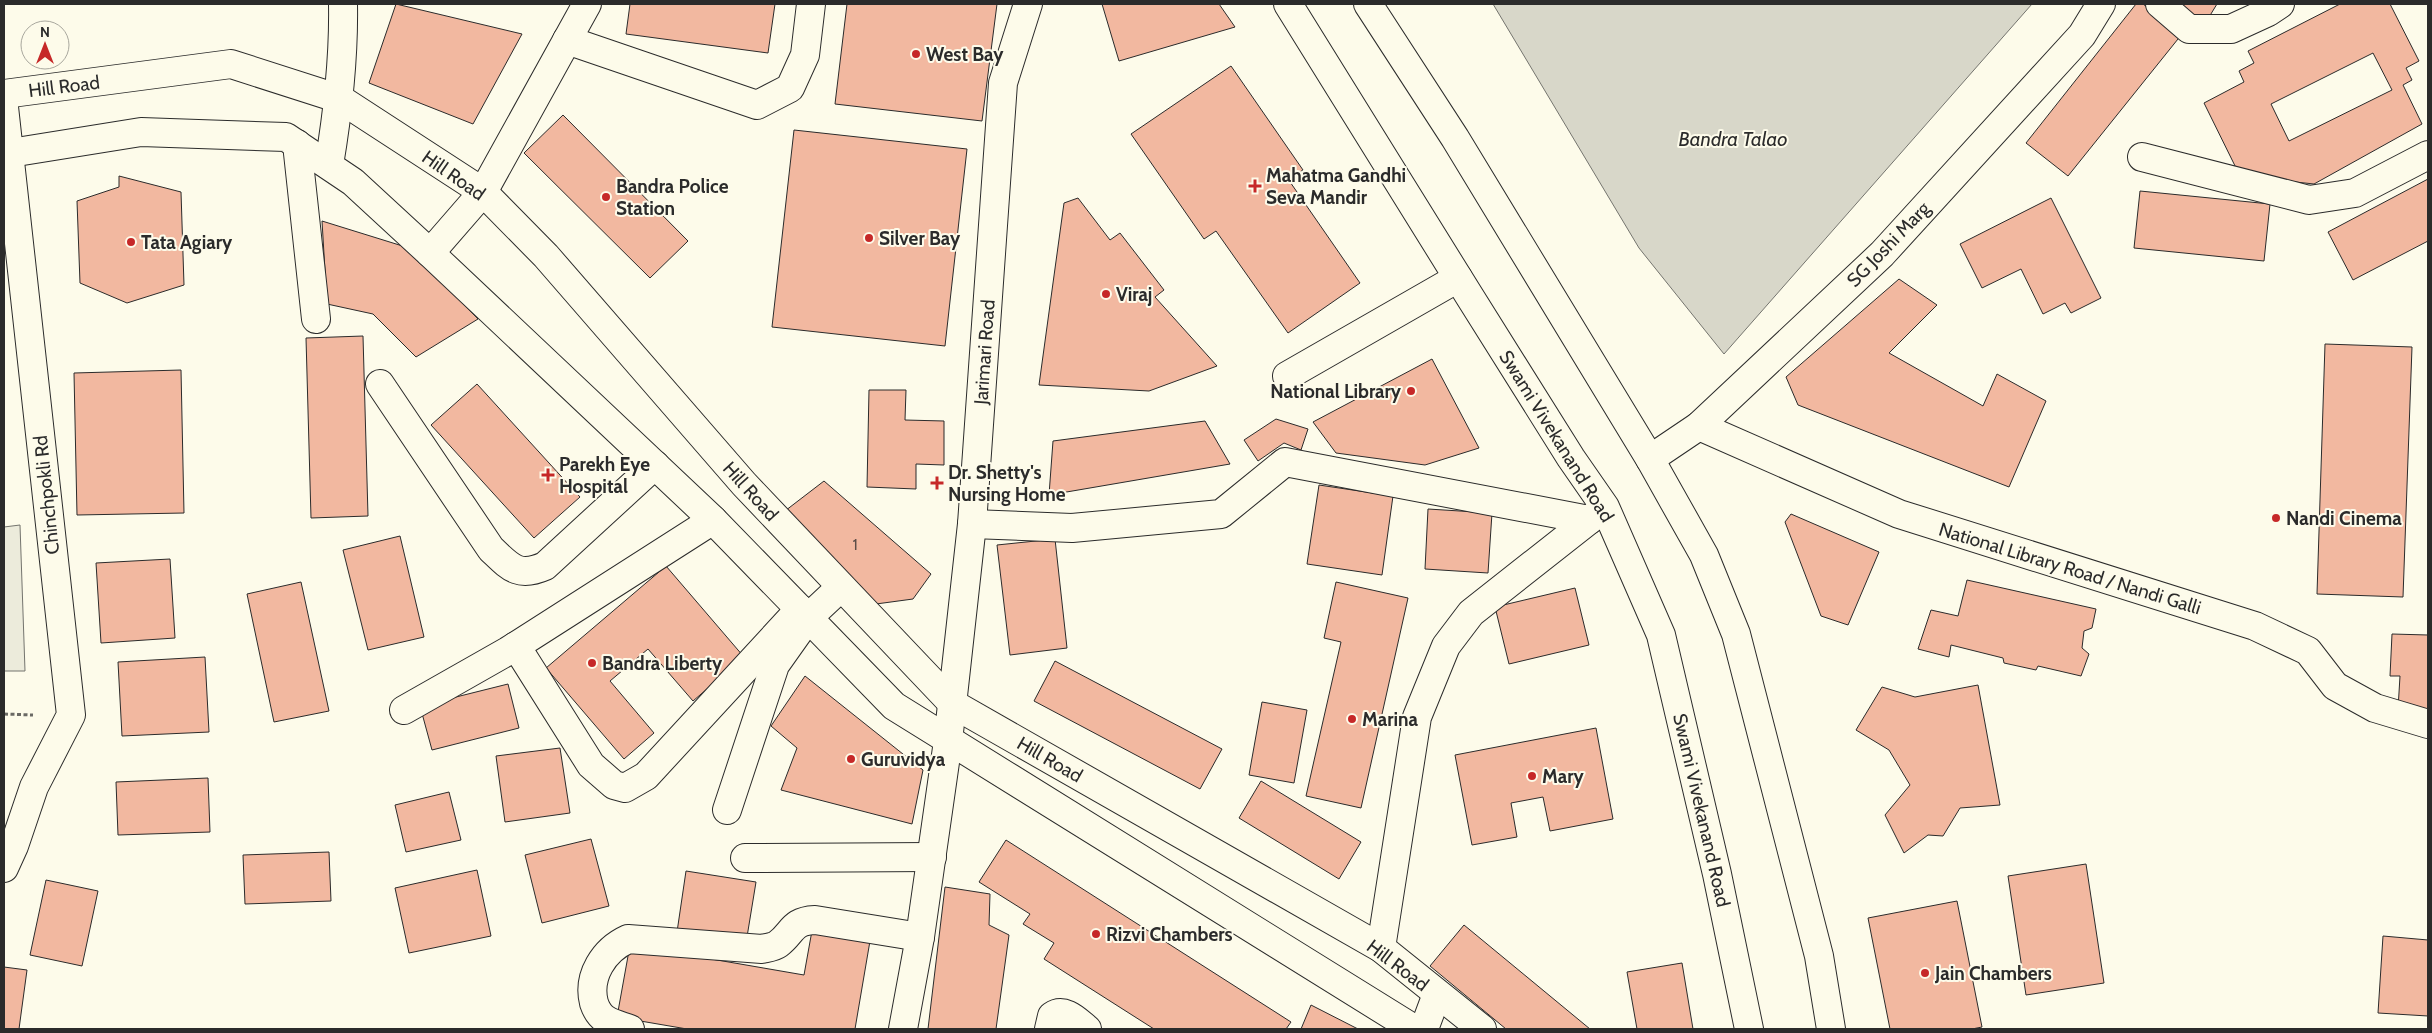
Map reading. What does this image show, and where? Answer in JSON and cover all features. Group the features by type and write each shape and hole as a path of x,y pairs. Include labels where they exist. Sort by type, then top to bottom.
{"street":[{"path":"329,165 340,99 344,44 343,4"},
{"path":"430,253 483,192 587,4"},
{"path":"568,40 757,105 790,88 805,55 812,4"},
{"name":"Jarimari Road","path":"904,1029 920,937 953,704 972,524 1003,83 1028,4"},
{"name":"Swami Vivekanand Road","path":"1288,4 1571,458 1597,513 1661,635 1717,874 1749,1029"},
{"path":"1368,4 1455,138 1650,459 1704,555 1736,634 1819,956 1831,1029"},
{"name":"SG Joshi Marg","path":"1650,459 1699,426 1882,254 2082,34 2100,4"},
{"path":"2160,4 2189,29 2231,29 2268,12 2280,4"},
{"name":"Hill Road","path":"4,94 231,64 340,99 483,192 546,256 744,484 953,704 1381,948 1482,1029"},
{"name":"Chinchpokli Rd","path":"4,108 6,154 71,716 34,787 14,846 4,868"},
{"name":"Hill Road","path":"6,154 141,132 286,137 353,182 430,253 713,520 894,706 1414,1029"},
{"path":"297,144 316,319"},
{"path":"2142,157 2309,200 2356,193 2428,155"},
{"path":"1286,376 1458,278"},
{"path":"380,384 491,549 513,569 531,572 545,566 655,465"},
{"name":"National Library Road / Nandi Galli","path":"1699,426 1899,514 2256,626 2308,651 2335,686 2375,708 2428,724"},
{"path":"972,524 1072,528 1221,514 1285,462 1597,513"},
{"path":"1381,948 1417,717 1446,646 1471,613 1597,513"},
{"path":"404,710 516,646 713,520"},
{"path":"516,646 591,765 614,784 625,788 646,776 804,613 841,587"},
{"path":"727,810 775,665 804,613"},
{"path":"745,858 932,857"},
{"path":"630,1029 604,1019 596,1009 592,995 592,982 599,965 613,948 628,939 762,949 777,945 790,930 803,920 814,920 920,937"},
{"path":"1424,1029 1437,994"},
{"path":"1049,1029 1052,1016 1061,1013 1069,1016 1087,1029"}],"shaded area":[{"path":"20,525 25,671 4,671 4,527"}],"water":[{"name":"Bandra Talao","path":"1493,4 2032,4 1724,354 1639,248"}],"building":[{"path":"396,4 522,34 473,124 369,83"},
{"path":"630,4 775,4 768,53 626,34"},
{"name":"West Bay","path":"847,4 997,4 982,121 835,104"},
{"path":"1102,4 1219,4 1235,27 1119,61"},
{"path":"2136,4 2143,4 2182,34 2068,176 2026,143"},
{"path":"2176,4 2217,4 2206,22"},
{"path":"2340,4 2390,4 2419,61 2406,68 2412,80 2403,85 2422,124 2314,184 2240,176 2204,103 2244,82 2239,71 2254,63 2248,51","holes":["2373,53 2392,90 2289,141 2271,104"]},
{"path":"1231,66 1303,170 1288,179 1360,283 1288,333 1216,231 1204,239 1131,134"},
{"name":"Bandra Police Station","path":"563,115 688,241 650,278 524,153"},
{"name":"Silver Bay","path":"794,130 967,149 945,346 772,327"},
{"name":"Tata Agiary","path":"119,176 181,192 184,285 127,303 80,283 77,201 119,187"},
{"path":"2428,179 2428,241 2353,280 2328,232"},
{"path":"2140,191 2270,204 2264,261 2134,248"},
{"name":"Viraj","path":"1078,198 1110,240 1120,233 1164,290 1155,297 1217,366 1149,391 1039,385 1064,203"},
{"path":"2051,198 2101,298 2071,313 2065,303 2043,314 2021,269 1982,288 1960,244"},
{"path":"322,221 409,248 478,319 416,357 373,314 327,304"},
{"path":"1899,279 1937,305 1889,353 1983,406 1997,374 2046,401 2009,487 1798,405 1786,377"},
{"path":"363,336 368,516 311,518 306,338"},
{"path":"2325,344 2412,347 2403,597 2317,594"},
{"name":"National Library","path":"1432,359 1479,448 1425,465 1336,453 1313,422"},
{"path":"181,370 184,513 77,515 74,373"},
{"path":"477,384 580,497 534,538 431,425"},
{"path":"869,390 906,390 905,420 944,421 944,465 916,464 916,489 867,487"},
{"path":"1276,419 1308,429 1301,450 1284,443 1258,461 1244,440"},
{"path":"1205,421 1230,464 1049,495 1053,441"},
{"path":"824,481 931,574 913,599 876,604 781,514"},
{"path":"1319,485 1393,496 1382,575 1307,564"},
{"path":"1428,509 1492,513 1488,573 1425,569"},
{"path":"1791,514 1879,552 1848,625 1821,616 1785,522"},
{"path":"400,536 424,637 368,650 343,550"},
{"path":"1055,539 1067,648 1010,655 997,545"},
{"path":"170,559 175,638 101,643 96,563"},
{"name":"Bandra Liberty","path":"666,566 744,657 693,701 648,649 610,681 654,733 624,759 546,668"},
{"path":"1967,580 2096,609 2092,628 2084,631 2082,648 2089,654 2081,676 2038,666 2036,670 2004,663 2003,658 1951,645 1949,657 1918,649 1931,610 1958,616"},
{"path":"301,582 329,711 274,722 247,594"},
{"name":"Marina","path":"1336,582 1408,598 1361,808 1306,796 1341,642 1324,638"},
{"path":"1575,588 1589,645 1509,664 1495,607"},
{"path":"2392,634 2428,635 2428,710 2398,709 2400,676 2390,676"},
{"path":"205,657 209,732 122,736 118,662"},
{"path":"1055,661 1222,749 1200,789 1034,701"},
{"name":"Guruvidya","path":"805,676 923,770 912,824 781,790 797,748 771,726"},
{"path":"508,684 519,728 432,750 420,706"},
{"path":"1978,685 2000,805 1960,808 1943,836 1928,835 1904,853 1885,815 1910,785 1889,750 1856,730 1882,687 1915,697"},
{"path":"1262,702 1307,710 1294,783 1249,775"},
{"name":"Mary","path":"1596,728 1613,819 1550,831 1543,797 1511,803 1517,837 1472,845 1455,755"},
{"path":"560,748 570,813 505,822 496,756"},
{"path":"208,778 210,832 118,835 116,782"},
{"path":"1261,781 1361,842 1339,879 1239,818"},
{"path":"449,792 461,840 406,852 395,805"},
{"path":"591,839 609,906 542,923 525,855"},
{"name":"Rizvi Chambers","path":"1006,840 1291,1022 1286,1029 1154,1029 1044,959 1054,943 1023,924 1030,914 979,882"},
{"path":"329,852 331,901 245,904 243,855"},
{"path":"2086,864 2104,983 2026,995 2008,876"},
{"path":"477,870 491,936 409,953 395,888"},
{"path":"686,871 756,882 746,943 677,932"},
{"path":"46,880 98,891 82,966 30,955"},
{"path":"945,887 990,894 989,925 1009,935 996,1029 928,1029"},
{"name":"Jain Chambers","path":"1957,901 1982,1027 1972,1029 1890,1029 1868,918"},
{"path":"813,925 871,935 855,1029 687,1029 617,1017 630,945 804,975"},
{"path":"1464,925 1590,1029 1506,1029 1430,966"},
{"path":"2383,936 2428,940 2428,1016 2378,1013"},
{"path":"1682,963 1693,1029 1637,1029 1627,972"},
{"path":"4,967 27,970 19,1029 4,1029"},
{"path":"1311,1005 1358,1029 1301,1029"}],"place":[{"name":"West Bay","path":"916,54"},
{"name":"Mahatma Gandhi Seva Mandir","path":"1255,186"},
{"name":"Bandra Police Station","path":"606,197"},
{"name":"Silver Bay","path":"869,238"},
{"name":"Tata Agiary","path":"131,242"},
{"name":"Viraj","path":"1106,294"},
{"name":"National Library","path":"1411,391"},
{"name":"Parekh Eye Hospital","path":"548,475"},
{"name":"Dr. Shetty's Nursing Home","path":"937,483"},
{"name":"Nandi Cinema","path":"2276,518"},
{"name":"Bandra Liberty","path":"592,663"},
{"name":"Marina","path":"1352,719"},
{"name":"Guruvidya","path":"851,759"},
{"name":"Mary","path":"1532,776"},
{"name":"Rizvi Chambers","path":"1096,934"},
{"name":"Jain Chambers","path":"1925,973"}]}
